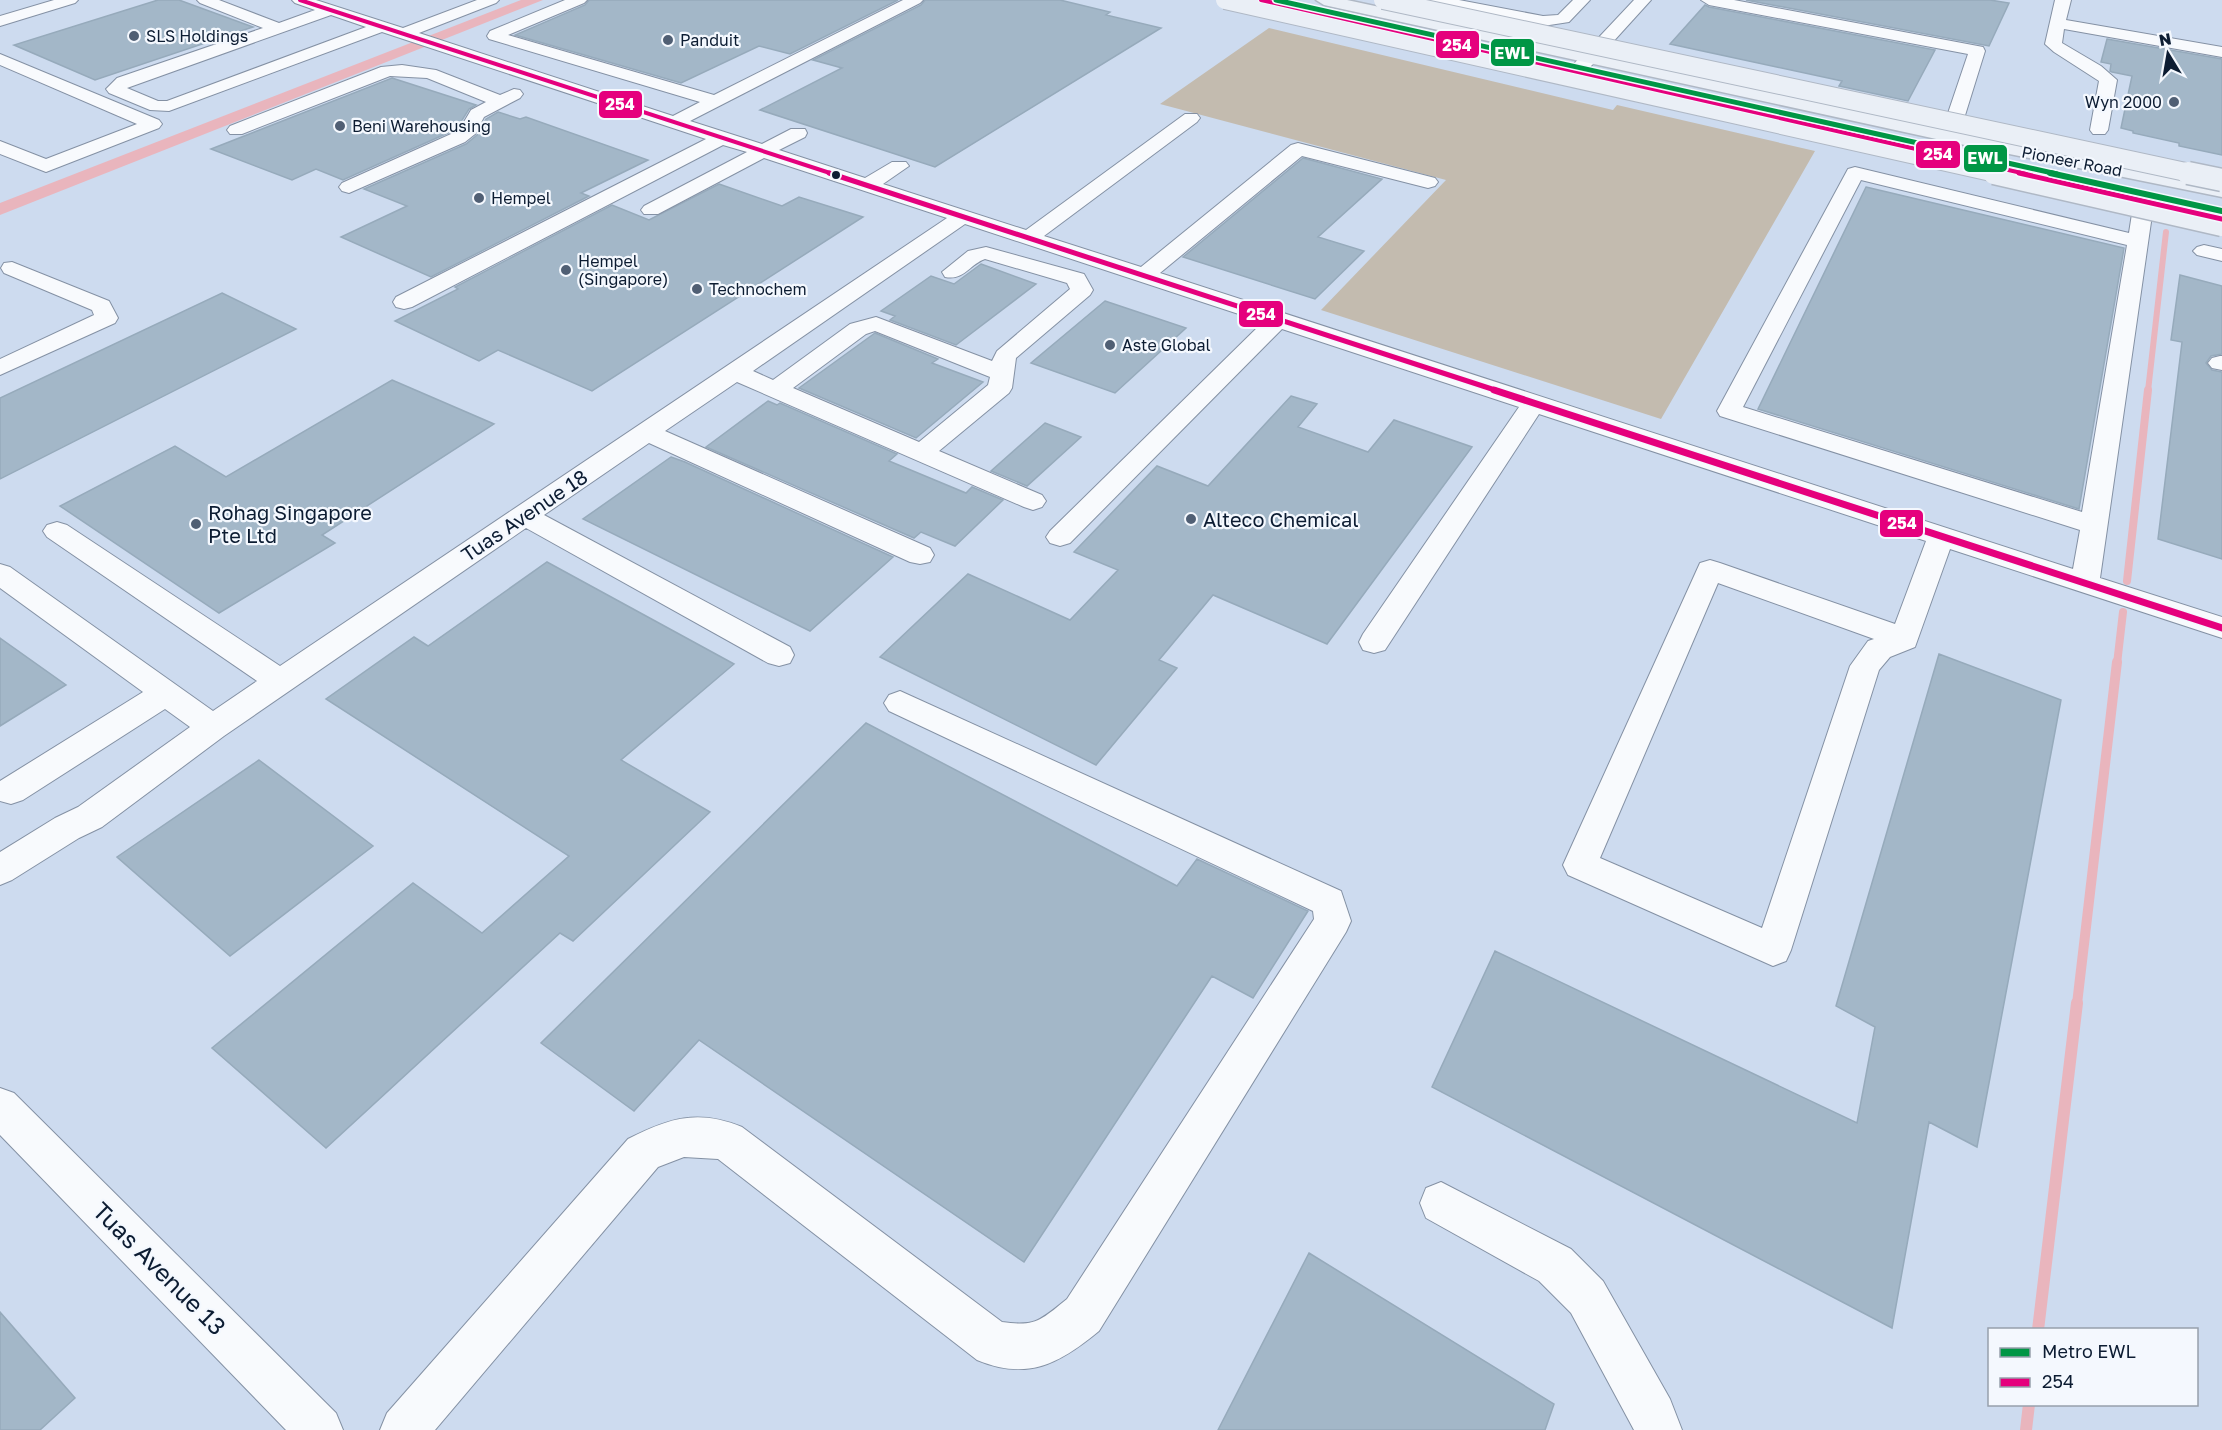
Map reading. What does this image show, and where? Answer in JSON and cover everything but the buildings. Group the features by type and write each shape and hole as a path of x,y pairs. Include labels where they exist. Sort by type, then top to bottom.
{"main road":[{"path":"1225,0 1836,136 2222,225"},
{"path":"1243,0 1383,44 2222,237"},
{"name":"Pioneer Road","path":"1261,0 2222,219"},
{"name":"Pioneer Road","path":"1324,0 1938,134 2222,191"},
{"path":"1383,0 2222,180"}],"street":[{"path":"0,9 31,0"},
{"path":"0,21 70,0"},
{"path":"205,0 278,28"},
{"path":"300,0 961,218 2222,628"},
{"path":"403,34 491,0"},
{"path":"579,0 495,35 716,101"},
{"path":"672,123 915,0"},
{"path":"1434,0 1543,21 1563,19 1582,0"},
{"path":"1576,72 1643,0"},
{"path":"1709,0 1977,51 1953,125"},
{"path":"2063,0 2053,44 2064,53 2101,73 2108,80 2099,130"},
{"path":"331,10 123,81 115,88 156,106 169,106 381,27"},
{"path":"2058,22 2222,52"},
{"path":"490,63 530,47"},
{"path":"0,58 153,124 46,166 0,147"},
{"path":"236,130 397,69 418,69 500,101"},
{"path":"349,187 458,138 469,130 477,114 545,81"},
{"path":"1027,239 1191,118"},
{"path":"1797,143 1806,123"},
{"path":"651,210 798,133"},
{"path":"404,302 720,139"},
{"path":"1143,277 1298,149 1428,182"},
{"path":"865,186 899,166"},
{"path":"2094,525 1729,411 1855,173 2138,241"},
{"path":"642,179 681,194"},
{"path":"2085,583 2144,201"},
{"name":"Tuas Avenue 18","path":"0,870 67,828 90,817 213,727 961,218"},
{"path":"922,452 1000,388 1005,356 1082,290 1076,279 986,253 975,255 953,272"},
{"path":"0,368 107,318 101,306 12,268"},
{"path":"1060,537 1277,321"},
{"path":"776,389 858,329 876,324 1002,373"},
{"path":"735,372 1033,501"},
{"path":"1374,642 1533,404"},
{"path":"646,432 920,555"},
{"path":"525,515 778,655"},
{"path":"57,531 280,681"},
{"path":"1904,639 1710,570 1580,865 1773,950 1865,666 1879,649 1904,639 1941,537"},
{"path":"0,574 213,727"},
{"path":"10,791 166,693"},
{"path":"404,1430 643,1153 669,1139 696,1134 727,1141 993,1344 1024,1348 1056,1336 1083,1315 1333,921 1332,912 1328,902 900,703"},
{"name":"Tuas Avenue 18","path":"0,886 76,833 90,817"},
{"name":"Tuas Avenue 13","path":"0,1107 320,1430"},
{"path":"1441,1203 1555,1265 1587,1297 1653,1416 1658,1430"}],"shaded area":[{"path":"521,0 543,0 0,215 0,203"},
{"path":"1269,28 1613,110 1617,105 1815,151 1661,419 1321,310 1446,180 1160,104"}],"waterway":[{"path":"2148,391 2166,232"},
{"path":"2127,581 2148,390"},
{"path":"2117,664 2123,612"},
{"path":"2077,1004 2117,662"},
{"path":"2038,1328 2077,1003"},
{"path":"2026,1430 2029,1406"}],"metro line":[{"name":"EWL","path":"1276,0 2222,211"}],"transit line":[{"name":"254","path":"300,0 2222,628"},
{"name":"254","path":"1261,0 2222,219"}],"place":[{"name":"SLS Holdings","path":"134,36"},
{"name":"Panduit","path":"668,40"},
{"name":"Wyn 2000","path":"2174,102"},
{"name":"Beni Warehousing","path":"340,126"},
{"name":"Hempel","path":"479,198"},
{"name":"Hempel (Singapore)","path":"566,270"},
{"name":"Technochem","path":"697,289"},
{"name":"Aste Global","path":"1110,345"},
{"name":"Alteco Chemical","path":"1191,519"},
{"name":"Rohag Singapore Pte Ltd","path":"196,524"}]}
